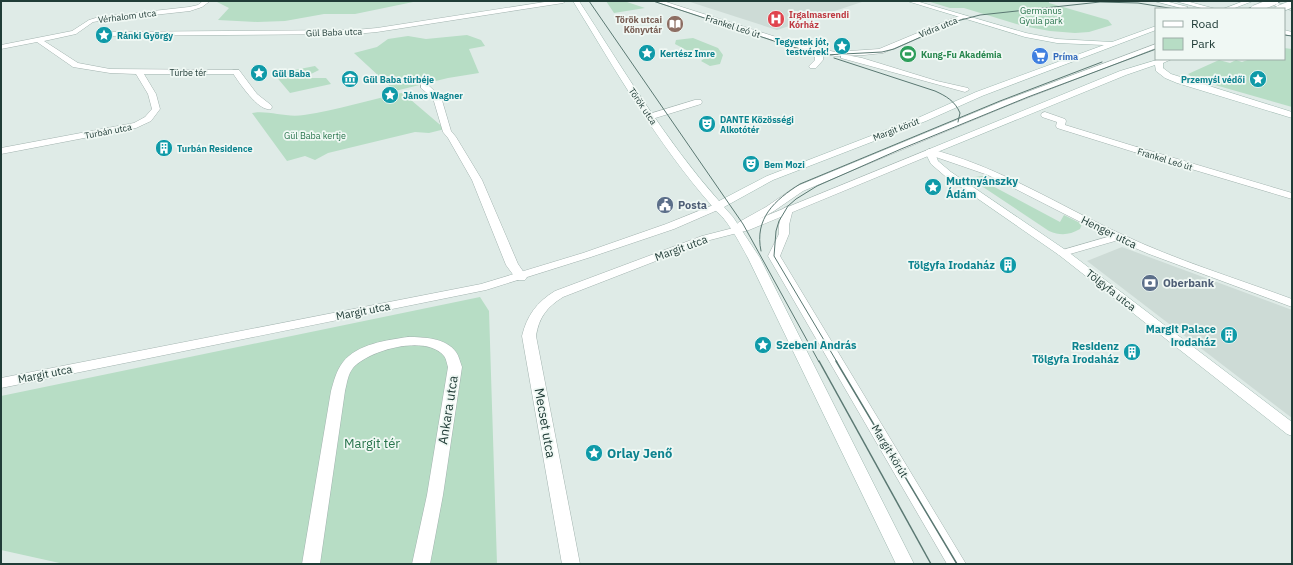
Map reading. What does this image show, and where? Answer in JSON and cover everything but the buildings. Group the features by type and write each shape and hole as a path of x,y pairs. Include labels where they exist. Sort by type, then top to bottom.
{"street":[{"name":"Vérhalom utca","path":"1,47 74,33 91,22 99,19 190,9 200,6 207,1"},
{"name":"Gül Baba utca","path":"102,34 363,32 564,1"},
{"name":"Török utca","path":"576,1 649,117 716,207"},
{"name":"Frankel Leó út","path":"657,1 809,50 844,55 874,62 945,86 965,90"},
{"path":"910,1 1025,35 1057,41 1119,43"},
{"path":"1157,1 1188,8"},
{"path":"1178,1 1209,8"},
{"path":"1229,8 1250,1"},
{"path":"1259,1 1292,8"},
{"path":"1257,8 1275,1"},
{"path":"1282,8 1292,4"},
{"name":"Vidra utca","path":"844,55 880,51 953,20 964,17"},
{"name":"Margit körút","path":"716,207 770,178 923,119 979,94 1155,28"},
{"path":"38,40 76,65 110,71 140,72"},
{"name":"Margit körút","path":"736,230 743,224 770,209 799,189 1006,103 1155,46"},
{"name":"Frankel Leó út","path":"809,50 819,56 819,60 813,66"},
{"path":"736,230 1123,73 1163,60"},
{"path":"1163,60 1159,69 1168,76 1292,115"},
{"name":"Türbe tér","path":"140,72 236,72 254,96 268,107"},
{"name":"Turbán utca","path":"1,151 112,131 136,125 148,119 156,109 152,94 140,72"},
{"path":"424,86 437,97 447,132 452,137 476,180 512,265 521,277"},
{"path":"649,117 698,102"},
{"name":"Frankel Leó út","path":"1045,115 1062,121 1060,126 1292,196"},
{"name":"Henger utca","path":"930,152 991,173 1118,237 1153,252 1292,303"},
{"name":"Tölgyfa utca","path":"930,152 934,162 948,174 1063,253 1292,430"},
{"name":"Margit körút","path":"799,189 796,198 788,209 784,225 784,234 774,256 957,564"},
{"path":"716,207 729,219 754,258 904,564"},
{"name":"Margit utca","path":"1,383 424,300 521,277 691,219 716,207"},
{"name":"Margit utca","path":"559,294 670,251 736,230"},
{"path":"1063,253 1118,237"},
{"name":"Mecset utca","path":"559,294 545,302 537,312 531,324 529,336 571,564"},
{"name":"Ankara utca","path":"311,564 338,391 345,369 358,356 376,348 407,341 435,344 447,351 454,361 455,368 435,495 421,564"}],"shaded area":[{"name":"Irgalmasrendi Kórház","path":"687,1 865,1 777,30"},
{"path":"1122,247 1292,310 1292,418 1087,261"}],"green space":[{"path":"215,1 418,1 355,14 324,14 285,21 257,22 218,20 229,8"},
{"path":"606,1 624,1 645,8 614,13"},
{"name":"Germanus Gyula park","path":"927,1 1049,1 1049,3 1108,20 1112,25 1089,32 1075,33 1050,31 1023,26 964,8 950,8"},
{"path":"467,35 481,40 485,46 469,49 479,73 448,78 395,91 354,53 377,47 388,39 408,36 426,39"},
{"path":"693,38 718,48 723,55 720,64 710,66 701,61 706,57 692,53 675,44 676,40"},
{"path":"1285,48 1292,49 1292,107 1194,79 1188,74 1219,60 1230,63 1236,60 1242,62 1247,60 1285,60"},
{"path":"315,66 319,70 309,75 311,78 326,78 331,84 290,93 274,74"},
{"name":"Gül Baba kertje","path":"401,93 409,94 414,97 411,100 445,129 429,133 415,132 328,153 315,160 305,156 287,161 252,113 265,112 297,116 341,108"},
{"path":"982,176 988,177 985,182 1060,222 1064,215 1082,224 1080,229 1072,233 1065,234 1057,234 1049,231 971,179"},
{"name":"Margit tér","path":"480,297 489,311 497,564 64,564 1,550 1,396"}],"tram line":[{"path":"589,1 743,224 819,362"},
{"path":"653,1 792,47 825,55 882,52 894,49 957,21 980,15 1100,2 1138,3 1169,8"},
{"path":"1250,8 1267,1"},
{"path":"1264,8 1282,1"},
{"path":"1285,35 1292,36"},
{"path":"837,362 774,256 776,231 779,221 788,206 796,199 817,186 901,149 1028,97 1155,49"},
{"path":"834,58 935,91 950,99 956,105 960,113 959,118"},
{"path":"959,118 1102,62"},
{"path":"761,251 761,229 768,211 791,190 800,184 959,118"},
{"path":"958,122 959,118"},
{"path":"819,361 931,564"},
{"path":"836,361 957,564"}],"place":[{"name":"Irgalmasrendi Kórház","path":"776,19"},
{"name":"Török utcai Könyvtár","path":"675,24"},
{"name":"Ránki György","path":"104,35"},
{"name":"Tegyetek jót, testvérek!","path":"842,46"},
{"name":"Kertész Imre","path":"647,53"},
{"name":"Kung-Fu Akadémia","path":"908,54"},
{"name":"Príma","path":"1040,56"},
{"name":"Gül Baba","path":"259,73"},
{"name":"Gül Baba türbéje","path":"350,79"},
{"name":"Przemyśl védői","path":"1258,79"},
{"name":"János Wagner","path":"390,95"},
{"name":"DANTE Közösségi Alkotótér","path":"707,124"},
{"name":"Turbán Residence","path":"164,148"},
{"name":"Bem Mozi","path":"751,164"},
{"name":"Muttnyánszky Ádám","path":"933,187"},
{"name":"Posta","path":"665,205"},
{"name":"Tölgyfa Irodaház","path":"1008,265"},
{"name":"Oberbank","path":"1150,283"},
{"name":"Margit Palace irodaház","path":"1229,335"},
{"name":"Szebeni András","path":"763,345"},
{"name":"Residenz Tölgyfa Irodaház","path":"1132,352"},
{"name":"Orlay Jenő","path":"594,453"}]}
